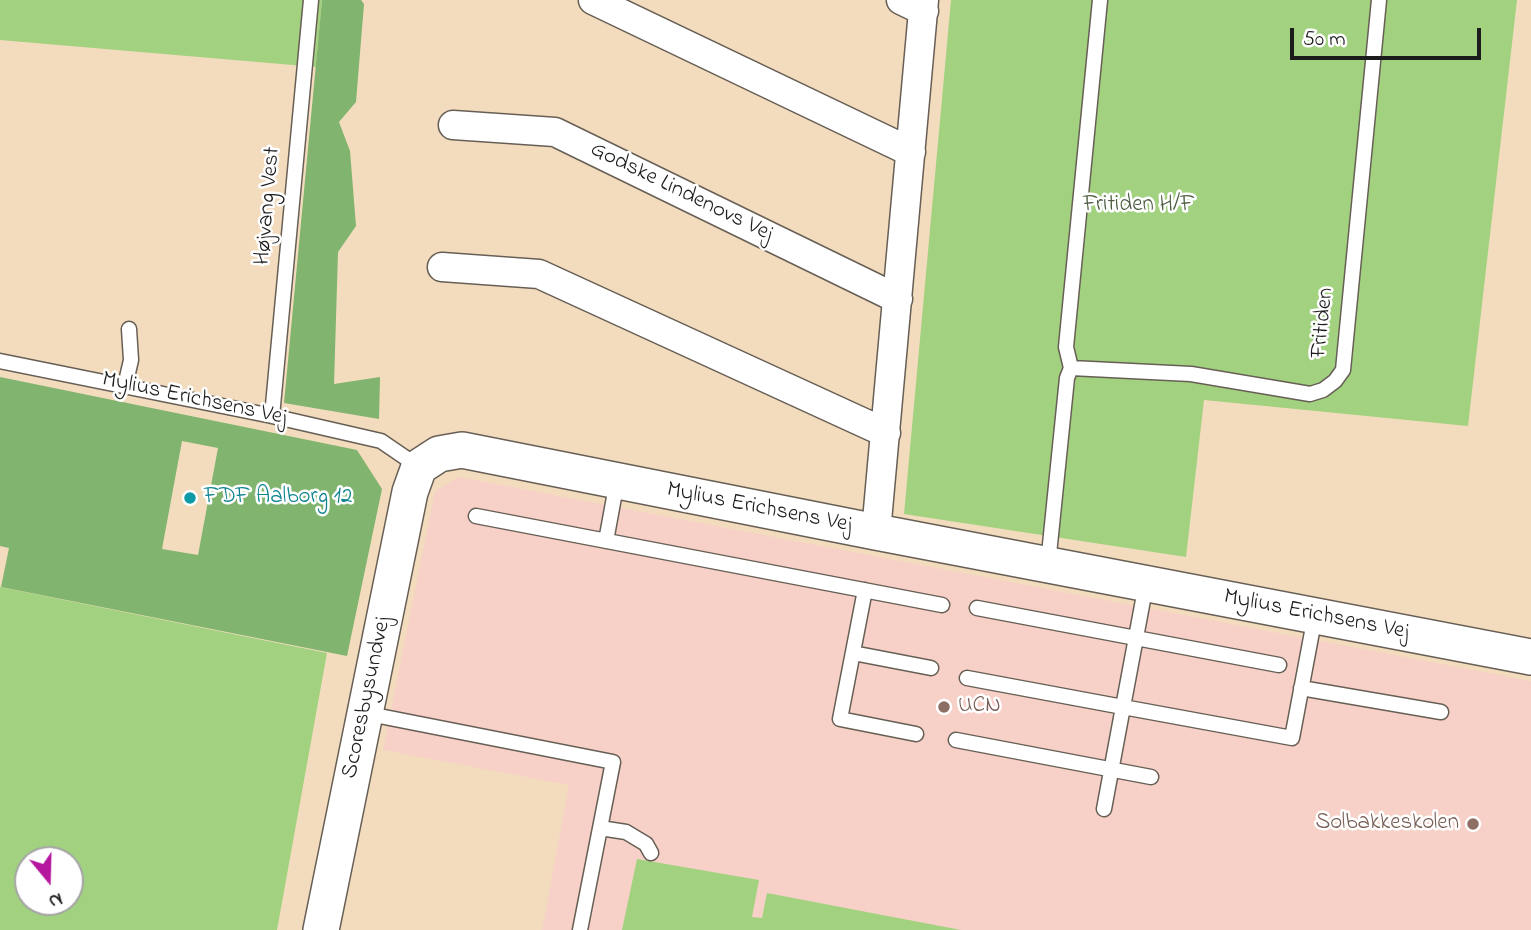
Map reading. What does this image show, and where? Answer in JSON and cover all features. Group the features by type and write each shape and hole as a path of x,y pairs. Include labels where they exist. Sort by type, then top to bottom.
{"street":[{"path":"593,0 911,152"},
{"path":"876,533 911,152 916,4"},
{"name":"Godske Lindenovs Vej","path":"453,125 555,132 898,299"},
{"path":"442,267 540,274 886,433"},
{"name":"Mylius Erichsens Vej","path":"419,467 439,454 461,450 876,533 1531,657"},
{"name":"Scoresbysundvej","path":"321,930 410,492 419,467"}],"lane":[{"name":"Højvang Vest","path":"272,416 311,0"},
{"path":"1048,564 1067,378 1071,368 1066,347 1100,0"},
{"name":"Fritiden","path":"1071,368 1191,374 1310,394 1335,382 1343,370 1379,0"},
{"path":"125,386 131,360 129,329"},
{"name":"Mylius Erichsens Vej","path":"0,361 381,441 419,467"},
{"path":"606,541 618,481"},
{"path":"476,516 942,605"},
{"path":"1104,809 1146,583"},
{"path":"865,590 840,719 916,734"},
{"path":"977,608 1279,665"},
{"path":"967,678 1292,738 1315,615"},
{"path":"853,653 931,668"},
{"path":"1301,688 1441,712"},
{"path":"364,713 613,762 580,930"},
{"path":"956,740 1151,777"},
{"path":"600,828 626,832 646,844 651,853"}],"shaded area":[{"name":"UCN","path":"459,477 1531,681 1531,930 542,930 569,785 383,750 435,491"}],"green space":[{"path":"0,0 322,0 316,67 0,40"},
{"path":"322,0 361,0 364,4 356,102 339,122 350,151 356,226 338,252 334,384 380,377 379,419 284,403"},
{"name":"Fritiden H/F","path":"951,0 1517,0 1468,426 1204,400 1186,557 904,514"},
{"path":"0,377 357,450 382,489 347,656 1,587 9,548 0,546","holes":["182,441 218,448 198,555 162,549"]},
{"path":"0,587 327,653 277,930 0,930"},
{"path":"637,859 759,880 752,917 762,918 767,893 961,930 622,930"}],"place":[{"name":"FDF Aalborg 12","path":"190,498"},
{"name":"UCN","path":"944,707"},
{"name":"Solbakkeskolen","path":"1473,824"}]}
